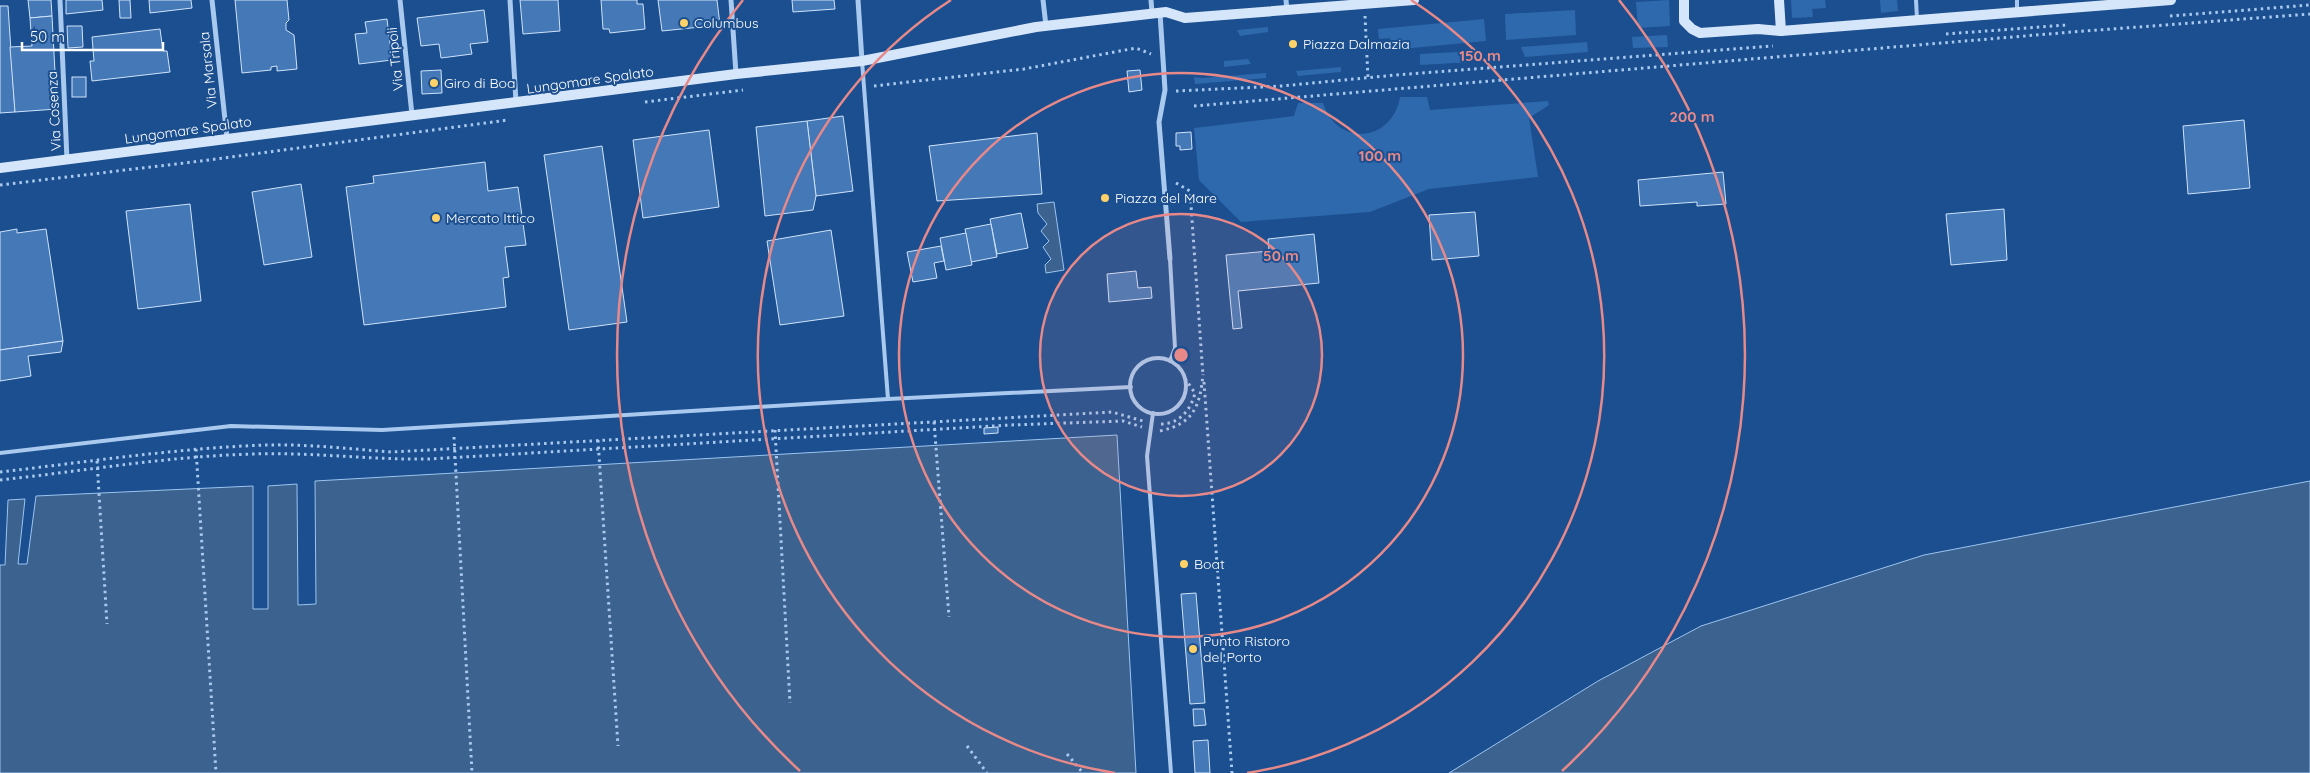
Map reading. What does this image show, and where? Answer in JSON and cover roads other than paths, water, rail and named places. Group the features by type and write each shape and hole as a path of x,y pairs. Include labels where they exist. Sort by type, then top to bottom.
{"street":[{"name":"Via Cosenza","path":"60,0 67,160"},
{"name":"Via Marsala","path":"212,0 227,138"},
{"name":"Via Tripoli","path":"400,0 412,115"},
{"path":"510,0 516,104"},
{"path":"731,0 736,74"},
{"path":"858,0 862,61"},
{"path":"1043,0 1046,26"},
{"path":"1151,0 1156,13 1165,84 1159,122 1170,259"},
{"name":"Lungomare Spalato","path":"0,168 412,115 516,104 736,74 862,61 1046,26 1166,12 1185,18 1286,5 1364,4 1414,0"},
{"path":"1684,0 1684,21 1692,29 1700,33 1758,29 1782,31 2171,0"},
{"path":"1779,0 1782,31"}],"lane":[{"path":"1916,0 1917,19"},
{"path":"2017,0 2018,12"},
{"path":"862,61 888,399"},
{"path":"1170,259 1175,348 1170,361"},
{"path":"1157,358 1170,361 1180,369 1184,377 1185,394 1181,402 1168,412 1153,413 1143,409 1136,403 1131,387 1132,378 1141,364 1157,358"},
{"path":"0,453 231,426 382,430 888,399 1131,387"},
{"path":"1153,413 1148,456 1171,773"}],"place":[{"name":"Columbus","path":"684,23"},
{"name":"Piazza Dalmazia","path":"1293,44"},
{"name":"Giro di Boa","path":"434,83"},
{"name":"Piazza del Mare","path":"1105,198"},
{"name":"Mercato Ittico","path":"436,218"},
{"name":"Boat","path":"1184,564"},
{"name":"Punto Ristoro del Porto","path":"1193,649"}]}
